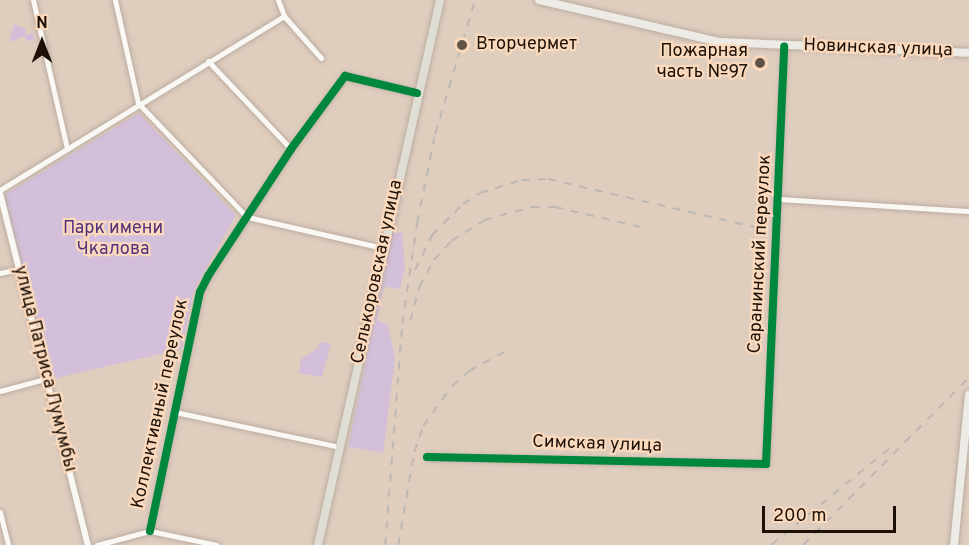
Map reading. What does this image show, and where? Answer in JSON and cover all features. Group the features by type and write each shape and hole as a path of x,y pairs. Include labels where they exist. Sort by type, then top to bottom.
{"main road":[{"name":"Селькоровская улица","path":"318,545 382,248 440,0"},
{"name":"Новинская улица","path":"539,0 719,42 969,53"},
{"path":"954,545 969,395"}],"street":[{"path":"33,0 67,149"},
{"path":"114,0 138,103 247,216 382,248"},
{"path":"278,0 284,16 321,58"},
{"path":"0,191 138,103 284,16"},
{"name":"Саранинский переулок","path":"766,464 782,135 778,117 784,46"},
{"path":"208,61 291,149"},
{"name":"Коллективный переулок","path":"150,531 200,292 291,149 345,76 417,93"},
{"name":"улица Патриса Лумумбы","path":"0,191 88,545"},
{"path":"778,199 969,211"},
{"path":"0,273 19,269"},
{"path":"0,391 45,379"},
{"path":"175,412 340,447"},
{"name":"Симская улица","path":"427,457 766,464"},
{"path":"0,512 8,545"},
{"path":"97,545 150,531 217,545"}],"green space":[{"path":"14,24 26,29 25,35 33,33 34,40 26,41 25,36 9,42"},
{"name":"Парк имени Чкалова","path":"139,113 236,215 194,290 182,349 56,378 46,361 4,195"},
{"path":"402,232 405,267 400,289 384,287 377,320 388,325 395,358 383,453 348,447 392,233"},
{"path":"320,342 331,344 322,377 299,373 301,359 318,348"}],"railway":[{"path":"385,545 402,324 417,223 435,134 475,0"},
{"path":"415,270 432,235 463,204 480,193 522,180 548,179 755,227"},
{"path":"410,321 419,287 434,260 451,241 484,220 532,207 555,207 641,227"},
{"path":"398,545 414,452 423,426 452,386 469,371 508,350"},
{"path":"803,545 969,377"},
{"path":"771,545 895,444"}],"cycle path":[{"path":"427,457 766,464 784,46"},
{"path":"150,531 200,292 208,276 291,149 345,76 417,93"}],"place":[{"name":"Вторчермет","path":"462,45"},
{"name":"Пожарная часть №97","path":"760,63"}]}
